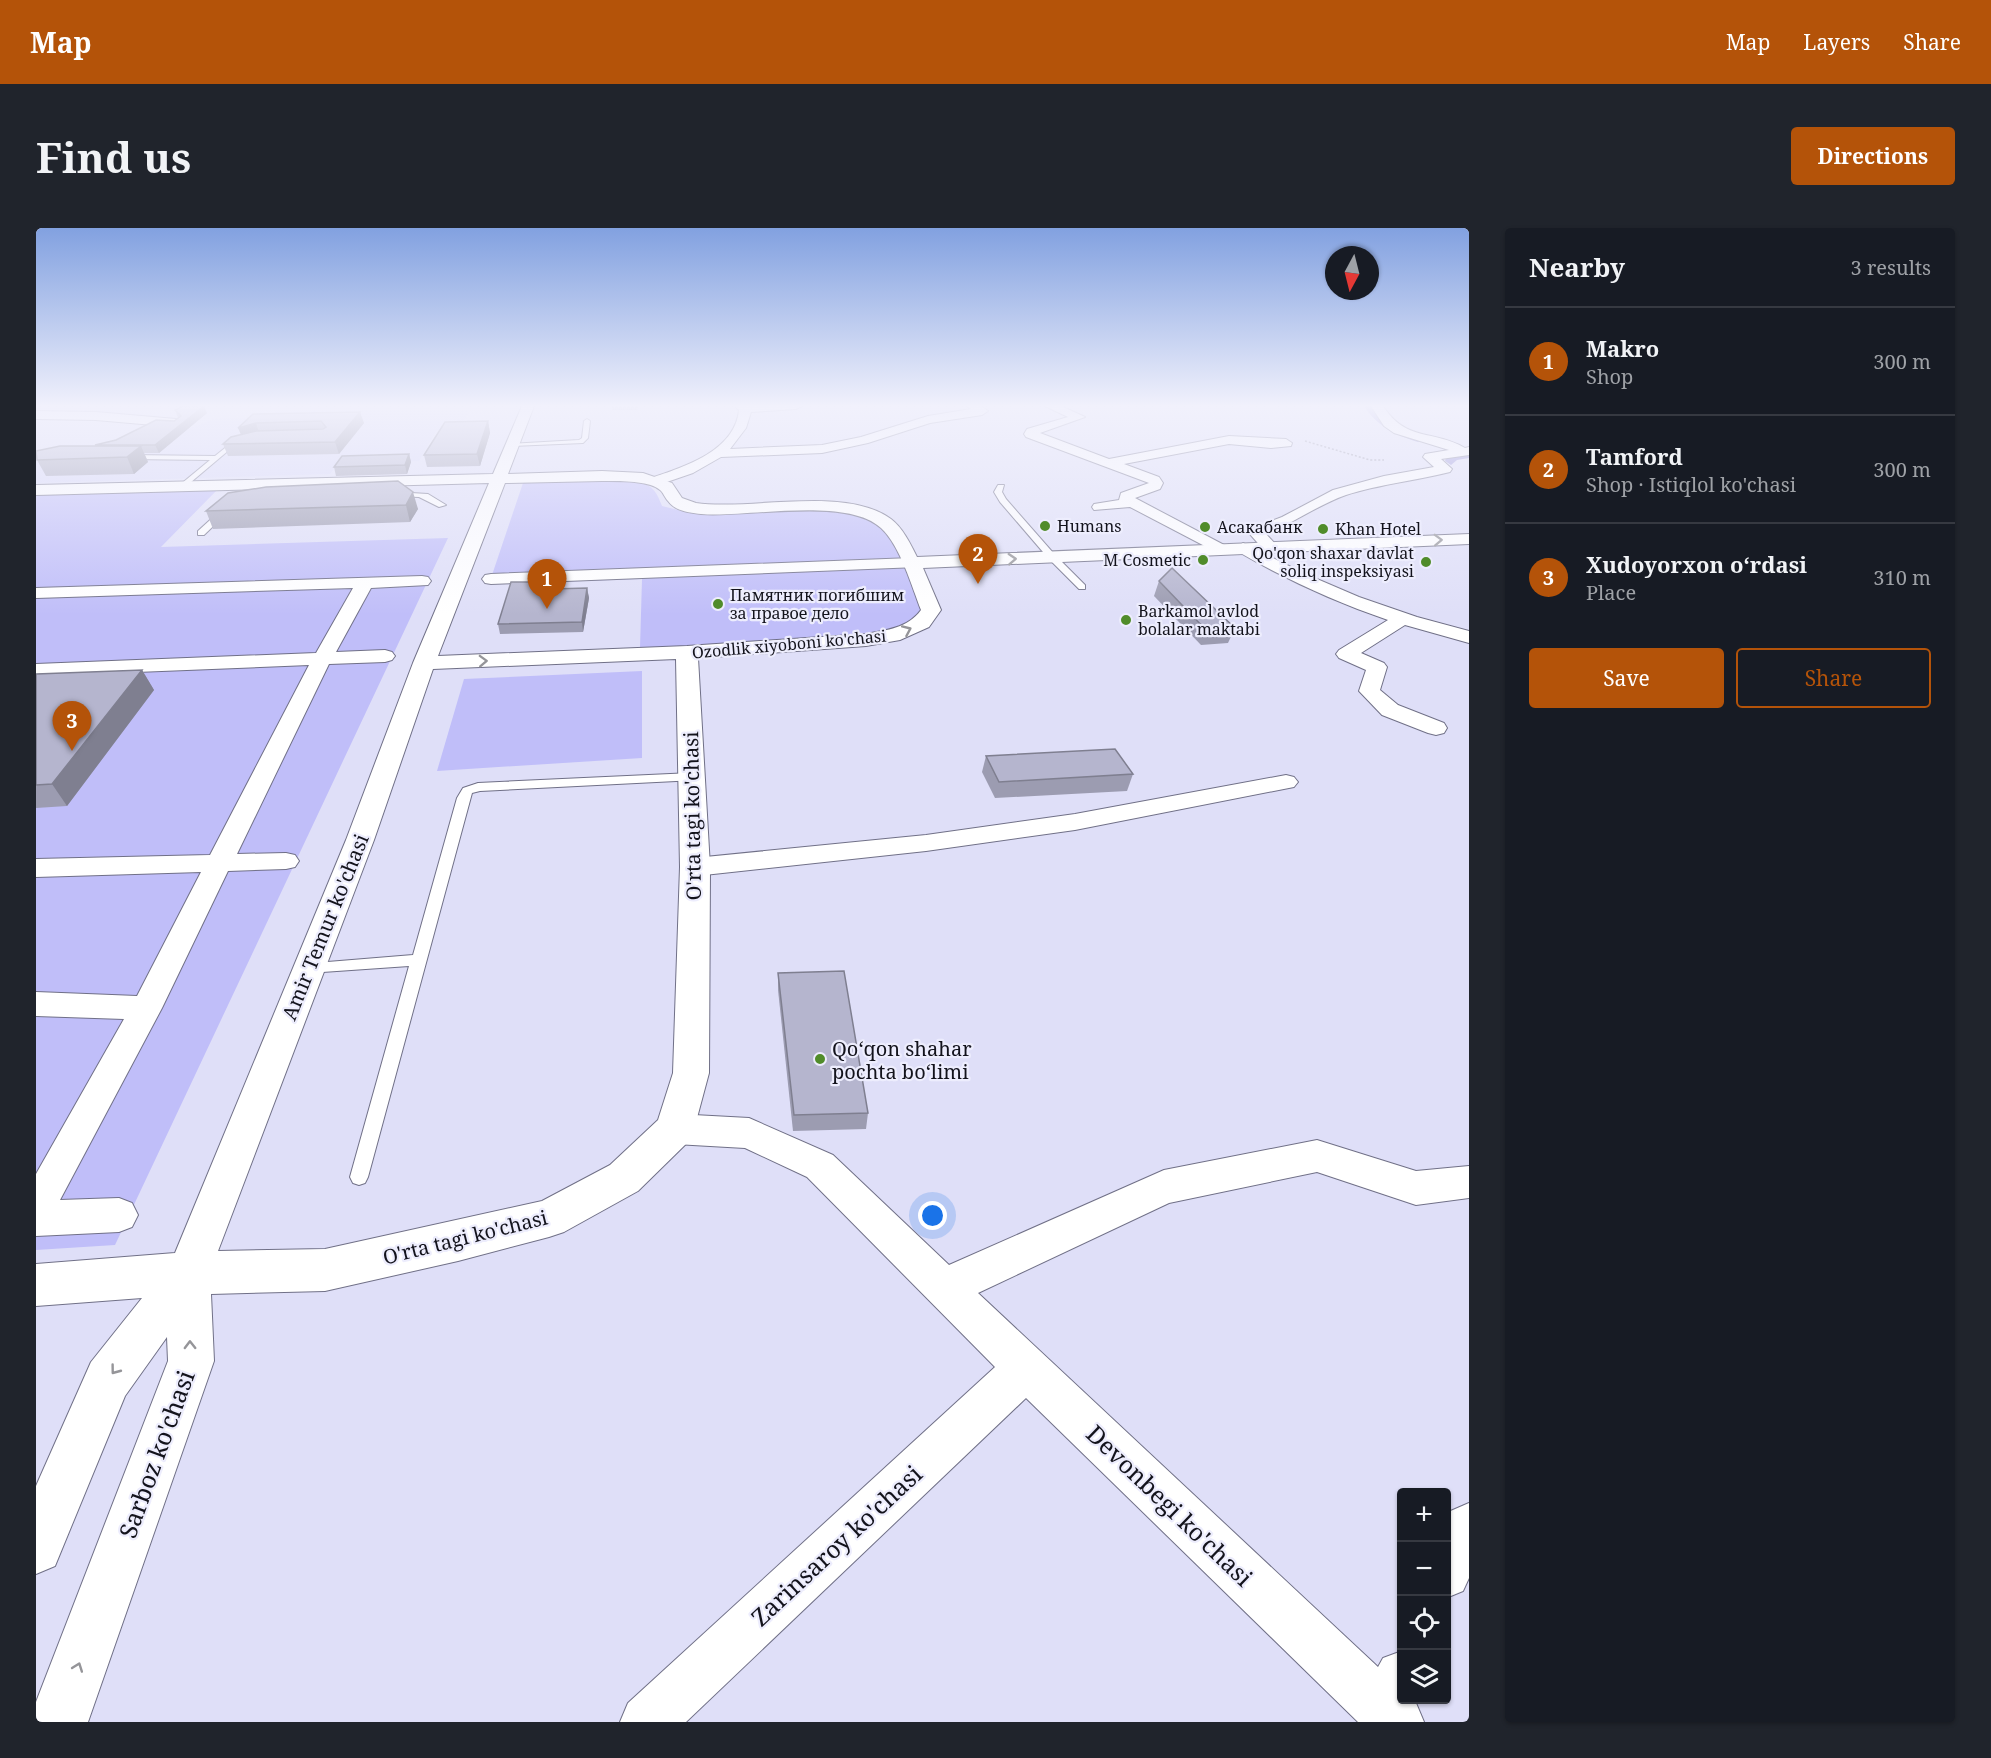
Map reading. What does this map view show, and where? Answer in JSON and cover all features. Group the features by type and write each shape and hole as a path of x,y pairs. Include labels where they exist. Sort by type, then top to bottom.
{"main road":[{"path":"36,490 184,486 250,488 602,476 657,481"},
{"name":"Amir Temur ko'chasi","path":"188,1273 360,840 424,663 498,478"},
{"name":"Ozodlik xiyoboni ko'chasi","path":"424,663 687,652 866,640 900,634 921,623 931,610 912,563 887,523 858,511 823,506 703,509 685,506 673,501 666,486 657,481"},
{"path":"912,563 1469,539"},
{"name":"O'rta tagi ko'chasi","path":"36,1285 188,1273 326,1270 549,1218 624,1178 675,1129 691,1072 695,867 687,652"},
{"path":"36,1546 108,1379 188,1273"},
{"name":"Sarboz ko'chasi","path":"58,1722 190,1361 188,1273"}],"street":[{"path":"657,481 672,476"},
{"path":"1139,476 1156,483 1155,486 1125,497 1220,549"},
{"path":"1270,547 1256,531 1287,520 1338,493 1408,476"},
{"path":"1099,507 1133,502"},
{"path":"1243,548 1286,571 1362,605 1402,620 1469,637"},
{"path":"491,579 912,563"},
{"path":"36,593 422,581"},
{"path":"36,1209 146,1008 322,659 365,583"},
{"path":"1402,620 1346,654 1377,667 1369,691 1390,710 1436,728"},
{"path":"36,670 384,656"},
{"path":"695,867 926,843 1064,823 1286,782"},
{"path":"36,868 286,861"},
{"path":"36,1004 146,1008"},
{"name":"Devonbegi ko'chasi","path":"675,1129 749,1133 820,1167 1026,1368 1394,1702"},
{"path":"944,1288 1164,1187 1317,1156 1416,1188 1469,1182"},
{"path":"36,1219 119,1215"},
{"name":"Zarinsaroy ko'chasi","path":"647,1722 1026,1368"},
{"path":"1451,1543 1452,1537 1469,1527"}],"lane":[{"path":"184,486 196,476"},
{"path":"1001,487 998,492 1052,557 1082,587"},
{"path":"383,494 423,495 432,497 442,505"},
{"path":"201,533 218,515 233,505"},
{"path":"359,1177 462,798 467,791 478,788 692,777"},
{"path":"308,968 418,960"}],"shaded area":[{"path":"36,476 274,476 36,483"},
{"path":"626,480 649,486 656,493 662,506 682,511 818,507 868,517 896,534 925,608 911,626 860,638 640,648 642,579 489,584 523,483"},
{"path":"219,488 161,547 448,538 115,1245 36,1250 36,494"},
{"path":"642,671 642,758 437,771 464,679"}],"building":[{"path":"398,481 413,492 406,505 206,511 228,493 266,487"},
{"path":"1172,568 1235,628 1206,630 1159,581"},
{"path":"511,582 553,582 551,589 587,588 582,622 498,624"},
{"path":"142,670 52,784 36,785 36,674"},
{"path":"1115,749 1133,774 999,782 986,756"},
{"name":"Qo‘qon shahar pochta bo‘limi","path":"844,971 868,1113 794,1115 778,973"}],"place":[{"name":"Humans","path":"1045,526"},
{"name":"Асакабанк","path":"1205,527"},
{"name":"Khan Hotel","path":"1323,529"},
{"name":"M Cosmetic","path":"1203,560"},
{"name":"Qo'qon shaxar davlat soliq inspeksiyasi","path":"1426,562"},
{"name":"Tamford","path":"978,584"},
{"name":"Памятник погибшим за правое дело","path":"718,604"},
{"name":"Makro","path":"547,609"},
{"name":"Barkamol avlod bolalar maktabi","path":"1126,620"},
{"name":"Xudoyorxon oʻrdasi","path":"72,751"},
{"name":"Qo‘qon shahar pochta bo‘limi","path":"820,1059"}]}
